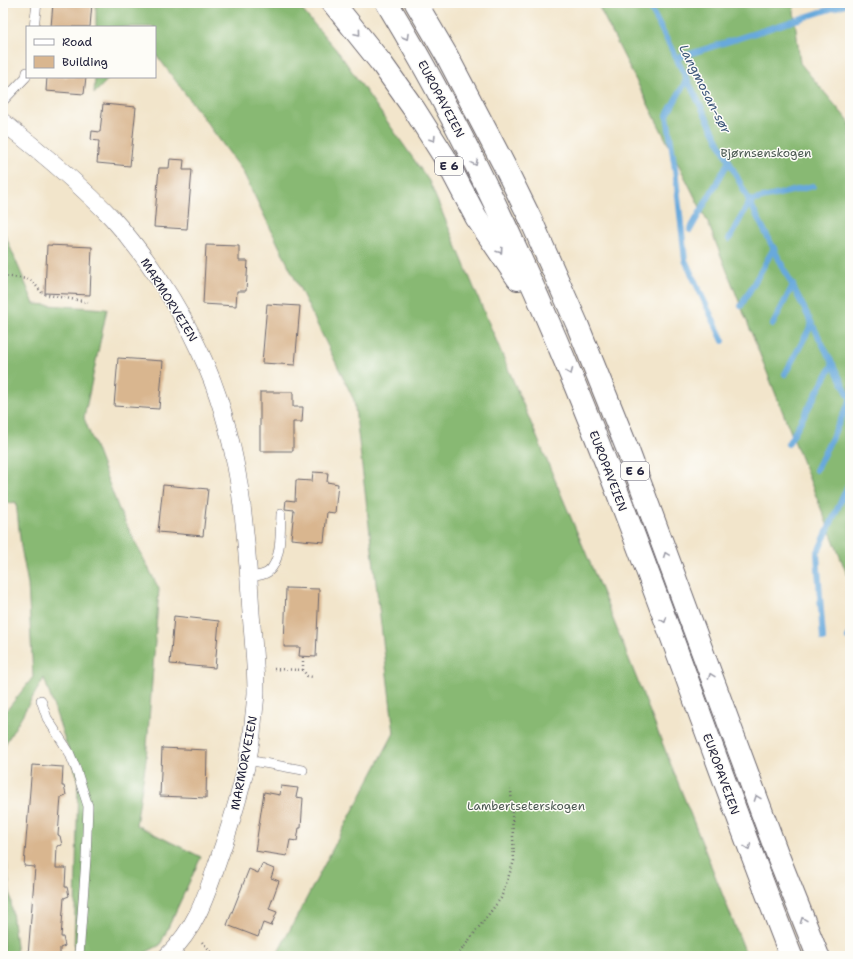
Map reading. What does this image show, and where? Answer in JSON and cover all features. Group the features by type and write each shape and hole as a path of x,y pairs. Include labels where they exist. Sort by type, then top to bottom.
{"highway":[{"name":"E 6","path":"333,3 374,53 414,110 445,158 476,217 556,336"},
{"name":"EUROPAVEIEN","path":"387,3 424,67 483,178 556,336 618,494 725,784 791,956"},
{"name":"EUROPAVEIEN","path":"416,3 447,56 504,165 531,220 577,324 627,448 778,856 818,956"}],"street":[{"name":"MARMORVEIEN","path":"3,122 52,161 92,198 114,220 153,271 182,317 207,367 224,415 237,469 244,507 256,691 251,738 236,809 198,914 186,936 167,956"}],"lane":[{"path":"34,26 37,3"},
{"path":"3,101 26,77"},
{"path":"249,577 258,576 268,572 278,557 281,514"},
{"path":"41,700 47,718 68,752 76,769 88,806 79,956"},
{"path":"247,760 303,770"}],"path":[{"path":"3,276 32,281 43,294 88,302"},
{"path":"304,657 304,670 307,676 313,677"},
{"path":"267,669 304,670"},
{"path":"457,956 501,898 514,861 511,789"}],"green space":[{"name":"Lambertseterskogen","path":"96,3 296,3 339,53 429,181 601,589 747,956 276,956 394,733 354,400 242,170 156,54 156,26 96,26"},
{"name":"Bjørnsenskogen","path":"597,3 793,3 800,63 850,123 850,582 708,223"},
{"path":"95,78 109,78 94,94"},
{"path":"3,230 34,304 107,309 84,418 120,512 159,589 146,760 136,825 201,857 160,945 139,956 74,956 78,778 44,678 3,748 3,715 33,677 28,584 21,547 16,502 3,504"},
{"path":"3,830 17,956 3,956"}],"building":[{"path":"53,3 92,3 90,26 51,26"},
{"path":"47,78 86,78 84,94 46,91"},
{"path":"103,104 136,107 130,166 97,163 99,141 91,140 92,131 100,132"},
{"path":"170,159 184,160 183,170 192,170 187,229 154,227 159,168 169,168"},
{"path":"47,245 92,247 90,295 45,293"},
{"path":"206,245 239,246 239,261 248,261 246,291 237,291 236,306 203,304"},
{"path":"267,304 300,306 295,365 262,363"},
{"path":"118,358 163,361 159,409 114,406"},
{"path":"260,392 293,392 293,407 303,407 302,422 293,422 293,451 260,451"},
{"path":"313,472 328,473 327,482 338,484 335,513 327,512 324,542 291,539 294,510 285,509 286,500 295,501 296,480 312,481"},
{"path":"163,485 208,489 203,536 158,532"},
{"path":"286,588 319,589 316,657 299,656 300,647 284,647"},
{"path":"174,616 219,621 215,668 170,664"},
{"path":"162,748 207,750 206,798 160,796"},
{"path":"32,765 63,767 62,786 64,786 66,795 61,797 58,835 60,836 62,845 57,846 56,868 66,868 65,887 67,887 69,896 64,898 61,937 63,937 65,946 60,948 60,956 28,956 35,867 24,866"},
{"path":"281,786 298,788 296,797 303,798 301,828 299,828 297,841 290,840 287,856 255,851 264,792 280,795"},
{"path":"262,864 274,869 271,878 279,881 269,909 277,912 271,926 263,923 258,937 227,925 249,869 258,873"}],"waterway":[{"name":"Langmosan-sør","path":"648,3 850,398"},
{"path":"677,58 849,3"},
{"path":"687,79 667,115 675,169 685,260 723,341"},
{"path":"690,230 729,161"},
{"path":"729,239 750,201 813,186"},
{"path":"741,306 774,248"},
{"path":"773,324 793,285"},
{"path":"785,374 812,324"},
{"path":"788,444 833,364"},
{"path":"816,470 850,401"},
{"path":"823,639 817,554 850,481"},
{"path":"848,638 850,631"}]}
